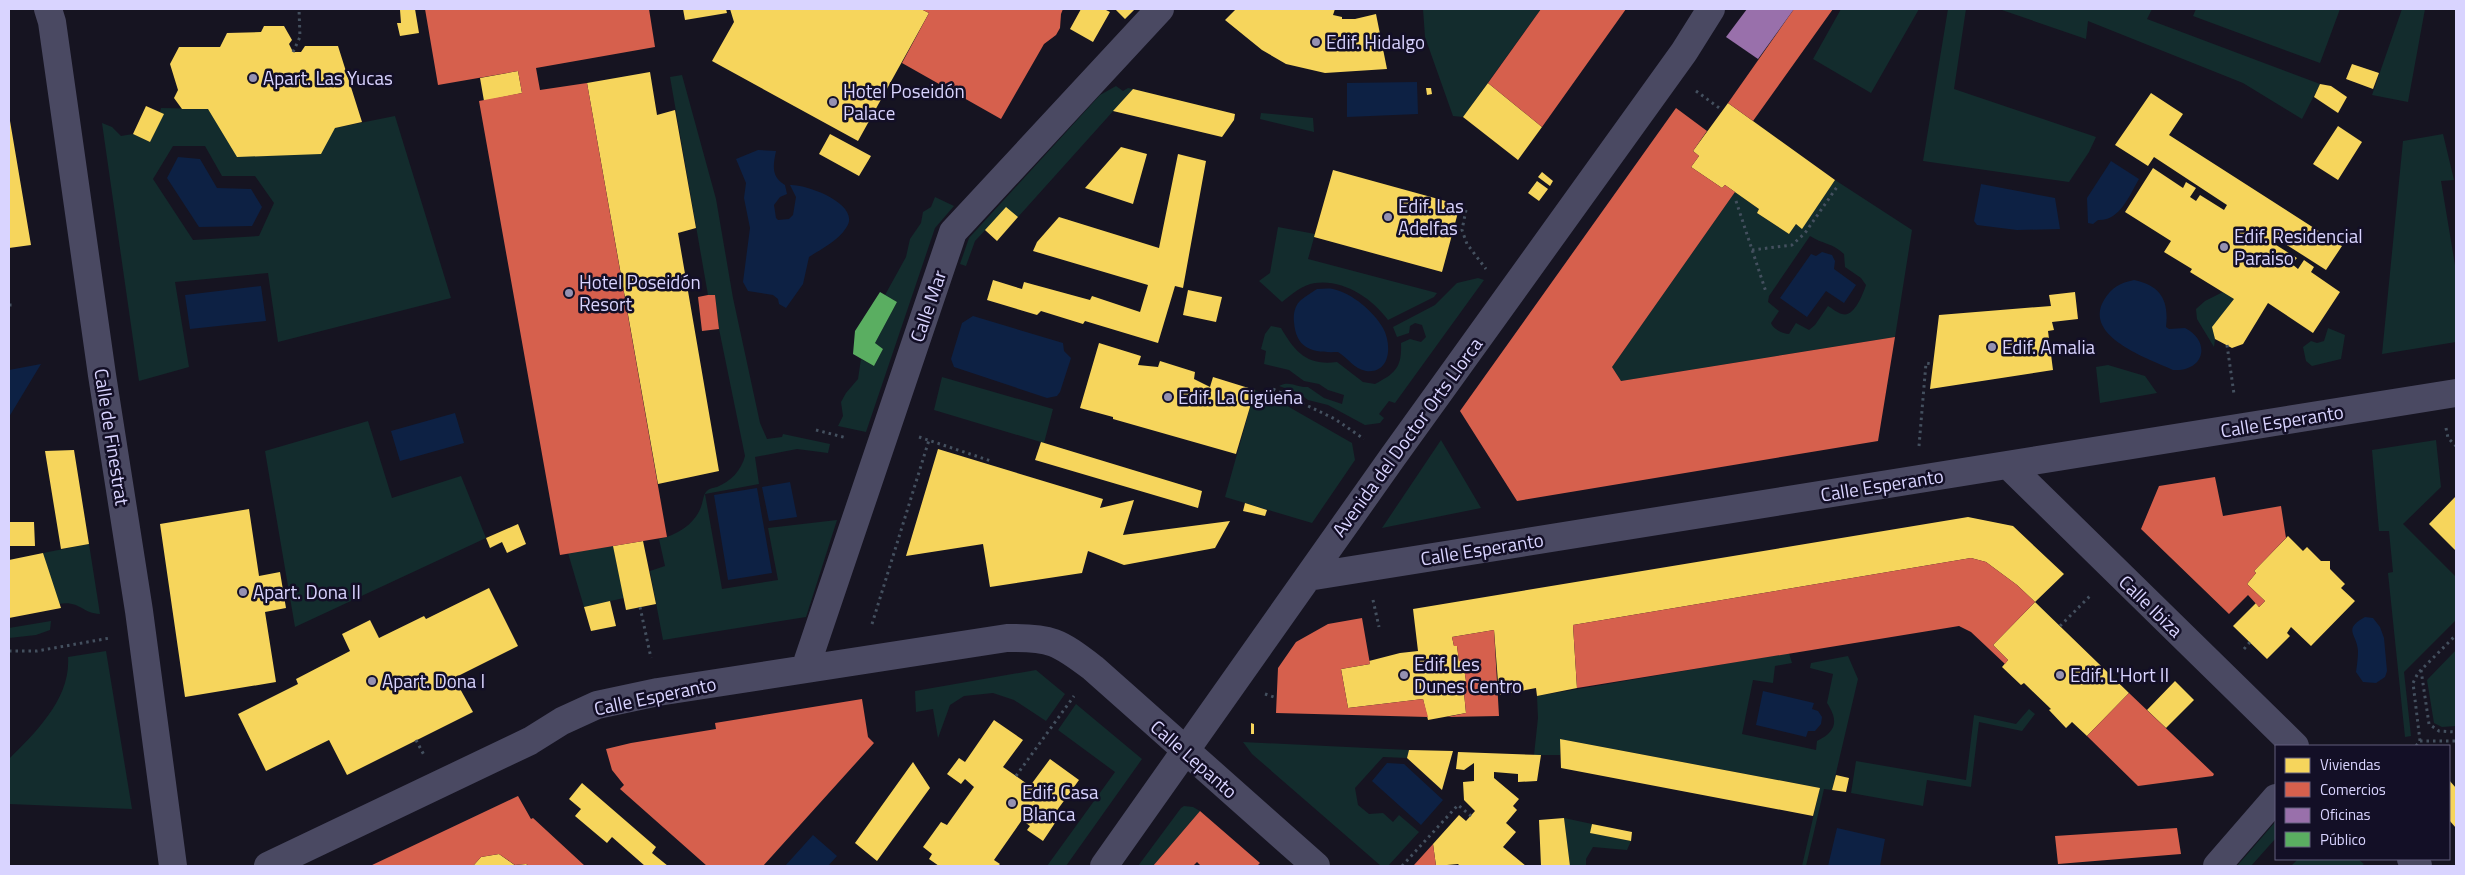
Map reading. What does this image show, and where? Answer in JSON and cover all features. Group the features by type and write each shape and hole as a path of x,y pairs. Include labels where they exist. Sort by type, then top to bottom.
{"street":[{"name":"Calle de Finestrat","path":"48,9 52,22 102,376 140,611 174,866"},
{"name":"Calle Mar","path":"806,669 954,232 1160,9"},
{"name":"Avenida del Doctor Orts Llorca","path":"1104,866 1392,458 1684,52 1711,9"},
{"name":"Calle Esperanto","path":"1308,577 2456,393"},
{"name":"Calle Ibiza","path":"2008,465 2294,745"},
{"name":"Calle Esperanto","path":"268,866 530,741 562,722 597,706 658,692 1008,638 1047,640 1060,644 1072,652"},
{"name":"Calle Lepanto","path":"1072,652 1093,668 1316,866"},
{"path":"2217,866 2275,799"}],"path":[{"path":"293,52 300,36 298,9"},
{"path":"1752,250 1792,245 1805,233 1837,187"},
{"path":"1736,201 1766,292"},
{"path":"1466,210 1462,230 1467,244 1489,272"},
{"path":"9,305 14,305"},
{"path":"2227,345 2238,428"},
{"path":"1916,479 1926,363 1932,364"},
{"path":"1273,389 1335,419 1392,458"},
{"path":"920,438 991,461"},
{"path":"860,660 929,440"},
{"path":"2060,626 2116,571"},
{"path":"640,608 658,692"},
{"path":"2417,745 2420,741 2413,683 2421,670 2456,635"},
{"path":"9,651 37,651 105,639"},
{"path":"1016,776 1093,668"},
{"path":"2421,670 2429,724 2439,731 2456,732"},
{"path":"1268,696 1276,698"},
{"path":"2420,741 2456,741"},
{"path":"1402,866 1458,805 1471,816"}],"green space":[{"path":"1423,9 1541,9 1463,117 1453,116 1425,37"},
{"path":"1841,9 1919,9 1871,93 1813,59"},
{"path":"1948,9 1966,9 1954,89 2096,137 2089,152 2069,182 1923,161"},
{"path":"1999,9 2152,9 2147,19 2320,84 2302,119 2243,83 2088,21 2086,39"},
{"path":"2196,9 2340,9 2320,63 2193,16"},
{"path":"2402,9 2425,9 2408,102 2372,95"},
{"path":"682,75 716,199 733,298 760,423 767,439 782,437 783,434 830,444 828,453 797,449 755,457 759,484 705,494 722,589 778,580 768,528 837,520 806,617 663,640 650,571 665,566 659,539 678,532 689,524 698,513 704,495 706,492 731,479 738,471 745,456 719,329 715,295 708,295 670,77"},
{"path":"1116,86 1123,91 1128,88 1133,89 1018,217 1006,208 975,241 966,266 960,264 969,238 1100,95"},
{"path":"161,108 208,109 335,128 395,116 451,298 278,342 268,273 175,282 189,367 139,381 102,123 112,127 121,136 133,134 150,142 163,114 160,112","holes":["173,146 205,146 222,176 255,176 274,203 259,236 193,240 153,179"]},
{"path":"1261,113 1313,118 1314,132 1260,119"},
{"path":"2443,134 2454,180 2441,181 2456,271 2456,342 2382,354 2403,141"},
{"path":"1835,180 1912,230 1895,337 1621,381 1612,367 1735,192 1759,209 1757,213 1789,234 1796,224 1802,228","holes":["1810,236 1836,248 1844,254 1845,267 1861,278 1866,285 1863,294 1850,312 1846,314 1838,313 1828,306 1815,325 1809,330 1796,323 1789,334 1784,333 1776,329 1771,323 1779,311 1768,302 1769,296"]},
{"path":"935,197 954,206 935,228 866,432 838,426 843,416 841,402 858,379 861,359 874,366 883,349 875,343 897,302 885,295 906,257 910,239 921,223 923,212 931,207"},
{"path":"1278,227 1315,234 1308,259 1437,293 1434,297 1388,320 1374,304 1356,292 1336,284 1310,284 1297,290 1282,302 1259,281 1270,273"},
{"path":"1478,278 1484,280 1395,403 1389,401 1379,414 1384,418 1380,423 1365,425 1328,405 1308,400 1299,393 1279,386 1290,384 1308,387 1324,398 1342,404 1344,395 1328,390 1319,384 1304,381 1289,370 1264,364 1266,351 1261,349 1265,334 1271,326 1281,328 1291,344 1303,356 1318,362 1337,362 1363,382 1375,384 1393,373 1399,364 1401,343 1410,339 1421,342 1426,337 1422,325 1415,323 1410,326 1409,333 1397,337 1393,327 1435,305 1457,283"},
{"path":"2223,292 2234,299 2213,327 2214,347 2197,319 2196,309 2205,301"},
{"path":"2328,328 2345,335 2341,359 2312,366 2306,361 2303,347 2311,341 2317,343 2324,341"},
{"path":"2108,365 2145,376 2157,393 2100,403 2096,367"},
{"path":"942,377 1053,409 1044,443 934,410"},
{"path":"1255,390 1282,403 1352,443 1355,460 1312,523 1225,497"},
{"path":"368,421 392,498 461,476 486,538 295,627 265,451"},
{"path":"1441,440 1481,508 1382,528"},
{"path":"2436,440 2441,487 2403,524 2456,577 2456,620 2404,672 2411,736 2405,737 2388,573 2393,572 2389,531 2379,531 2372,450"},
{"path":"89,544 100,614 76,605 58,604 43,553"},
{"path":"613,546 624,598 584,607 568,553"},
{"path":"51,621 50,630 36,635 9,638 9,628"},
{"path":"2456,650 2456,726 2442,727 2434,723 2427,680"},
{"path":"106,651 132,809 9,804 9,759 40,726 58,700 64,686 68,657"},
{"path":"1789,653 1792,663 1775,666 1773,683 1753,680 1742,734 1816,750 1817,741 1828,734 1834,725 1833,715 1827,703 1833,674 1810,668 1811,663 1848,656 1858,679 1832,790 1824,789 1806,866 1802,866 1820,788 1560,739 1560,755 1534,755 1538,718 1537,696"},
{"path":"1036,670 1065,694 1046,721 1014,700 993,693 964,696 950,705 938,738 933,709 916,712 915,691"},
{"path":"1076,704 1142,759 1066,866 1047,866 1115,772 1058,730"},
{"path":"2029,709 2035,714 2022,731 1979,722 1971,787 1927,780 1923,806 1851,793 1856,761 1966,780 1974,715 2016,724"},
{"path":"1243,742 1409,750 1407,758 1383,757 1355,788 1358,805 1369,814 1383,813 1393,822 1399,815 1419,832 1388,866 1381,866 1252,754"},
{"path":"1184,806 1193,807 1200,811 1153,866 1138,866 1181,808"},
{"path":"1564,818 1592,824 1591,833 1631,841 1627,850 1593,847 1586,859 1586,866 1570,866"},
{"path":"2275,822 2275,839 2251,866 2237,866"},
{"path":"2297,860 2359,860 2364,864 2361,866 2291,866"}],"water":[{"path":"1417,82 1418,114 1347,117 1347,83"},
{"path":"758,150 776,151 774,162 775,175 785,185 787,194 780,197 774,205 778,220 789,219 793,215 796,197 790,185 808,188 831,198 847,211 849,220 839,237 809,257 803,284 786,308 779,304 778,299 773,295 748,291 743,282 750,228 744,198 746,183 736,159"},
{"path":"178,157 200,159 217,188 251,189 262,207 252,226 199,227 167,178"},
{"path":"2111,161 2139,179 2118,212 2093,224 2088,223 2087,198"},
{"path":"1981,184 2055,198 2060,229 2017,230 1977,225 1974,221"},
{"path":"1822,252 1832,255 1835,261 1834,269 1856,285 1844,303 1826,291 1807,317 1780,298 1811,254 1816,256"},
{"path":"2134,280 2157,290 2166,309 2166,327 2169,329 2185,328 2194,334 2199,341 2201,355 2192,366 2173,370 2149,360 2122,345 2110,336 2102,325 2100,313 2104,300 2117,286"},
{"path":"261,286 266,321 190,329 185,295"},
{"path":"1317,289 1333,289 1348,295 1362,304 1379,322 1388,342 1387,357 1385,363 1380,368 1374,371 1362,370 1338,352 1314,350 1302,344 1298,339 1294,319 1297,304"},
{"path":"973,316 1063,343 1064,351 1071,358 1057,396 1047,398 954,367 951,359 962,323"},
{"path":"41,364 9,417 9,370"},
{"path":"455,413 464,443 400,461 391,431"},
{"path":"790,482 797,517 769,521 762,487"},
{"path":"757,488 772,573 728,580 714,495"},
{"path":"2365,617 2373,618 2380,627 2384,638 2387,671 2385,677 2376,683 2363,682 2356,672 2358,651 2352,629 2358,621"},
{"path":"1763,691 1814,703 1812,709 1818,711 1822,717 1821,724 1815,731 1808,731 1806,737 1756,725"},
{"path":"1387,763 1404,764 1443,800 1421,825 1372,781"},
{"path":"1837,828 1885,839 1880,866 1828,866"},
{"path":"813,835 837,856 828,866 785,866"}],"building: Viviendas":[{"path":"415,9 419,33 400,36 397,23 401,23 400,10"},
{"path":"683,9 726,9 727,13 685,20"},
{"name":"Hotel Poseidón Palace","path":"730,9 921,9 929,13 858,141 712,61 734,22"},
{"path":"1081,9 1104,9 1110,12 1093,42 1070,29"},
{"path":"1115,9 1135,9 1125,19"},
{"name":"Edif. Hidalgo","path":"1236,9 1335,9 1333,15 1342,17 1342,19 1355,19 1376,14 1387,69 1325,73 1286,64 1262,50 1225,20"},
{"name":"Apart. Las Yucas","path":"264,26 284,26 292,40 289,44 293,52 301,52 305,46 338,46 362,122 335,128 321,154 237,157 208,109 182,109 174,98 178,90 170,64 179,47 220,47 227,33 261,32"},
{"path":"2352,64 2379,73 2373,89 2346,79"},
{"path":"518,71 522,93 484,101 480,78"},
{"path":"650,72 657,115 675,110 696,228 678,233 719,471 658,484 587,83"},
{"path":"1488,83 1542,127 1518,160 1463,117"},
{"path":"2320,84 2331,86 2347,97 2338,113 2314,97"},
{"path":"1426,88 1431,88 1432,94 1427,95"},
{"path":"1133,89 1235,114 1234,120 1222,137 1113,111"},
{"path":"2151,93 2183,114 2169,135 2342,246 2326,270 2276,238 2273,243 2297,258 2292,264 2298,269 2304,260 2314,267 2311,272 2340,292 2313,333 2268,303 2243,344 2232,348 2215,339 2212,327 2234,299 2190,272 2192,269 2164,252 2171,241 2125,212 2153,168 2183,188 2186,182 2196,188 2190,197 2196,201 2200,195 2224,210 2227,205 2154,157 2148,166 2115,145"},
{"path":"1728,103 1835,180 1802,229 1796,224 1789,234 1757,213 1759,209 1725,185 1722,188 1691,167 1699,156 1693,151"},
{"path":"146,106 164,114 150,142 133,134"},
{"path":"9,115 31,245 9,248"},
{"path":"2338,126 2362,142 2338,180 2313,164"},
{"path":"830,134 871,156 859,176 819,154"},
{"path":"1121,147 1147,154 1133,204 1085,188"},
{"path":"1178,154 1206,161 1183,288 1175,286 1158,343 1085,321 1083,324 1041,311 1037,315 987,300 993,280 1022,289 1024,282 1090,300 1092,296 1140,312 1148,285 1033,251 1037,242 1059,217 1159,248"},
{"name":"Edif. Las Adelfas","path":"1333,170 1460,205 1442,272 1314,237"},
{"path":"1542,172 1553,181 1550,186 1538,177"},
{"path":"1537,181 1548,189 1539,201 1528,193"},
{"path":"1006,207 1018,217 997,241 985,230"},
{"path":"1188,290 1222,297 1216,322 1183,315"},
{"name":"Edif. Amalia","path":"2075,292 2078,319 2052,322 2054,330 2048,331 2053,370 1930,389 1939,315 2051,306 2049,295"},
{"name":"Edif. La Cigüeña","path":"1099,343 1141,356 1138,365 1158,367 1160,361 1195,372 1194,379 1210,387 1213,377 1255,390 1236,454 1080,408"},
{"path":"1041,442 1202,491 1198,508 1035,460"},
{"path":"938,449 1103,499 1100,508 1134,500 1123,535 1230,521 1215,548 1124,565 1088,551 1082,573 990,587 983,544 906,556"},
{"path":"74,450 89,544 61,549 45,451"},
{"path":"2456,496 2456,551 2429,524"},
{"path":"1245,503 1267,510 1265,516 1243,511"},
{"name":"Apart. Dona II","path":"249,509 259,576 280,572 286,608 265,612 276,682 185,697 160,524"},
{"path":"1968,517 2013,526 2064,574 2035,602 2017,585 1986,562 1971,558 1573,625 1577,688 1537,696 1536,688 1499,695 1494,630 1452,637 1454,646 1457,646 1459,661 1463,661 1466,681 1463,682 1466,713 1428,720 1423,699 1348,708 1341,669 1370,664 1369,661 1400,653 1418,651 1413,609"},
{"path":"9,522 34,522 35,546 9,546"},
{"path":"518,524 526,544 507,553 502,542 490,548 486,538"},
{"path":"2288,536 2303,551 2307,547 2321,561 2330,561 2330,569 2345,584 2341,588 2355,601 2311,646 2291,627 2287,633 2290,636 2267,659 2233,626 2256,603 2259,607 2265,601 2247,584 2256,573 2254,571"},
{"path":"643,541 656,604 626,610 613,546"},
{"path":"43,553 61,608 9,618 9,560"},
{"name":"Apart. Dona I","path":"489,588 518,646 454,678 473,712 347,775 329,740 266,771 238,714 298,684 296,679 350,651 342,634 370,620 379,638 424,616 426,619"},
{"path":"610,601 616,626 591,631 584,607"},
{"name":"Edif. L'Hort II","path":"2035,602 2129,693 2087,736 2072,722 2066,728 2049,710 2051,709 2024,683 2021,685 2002,667 2008,660 1993,645"},
{"path":"2175,681 2194,700 2166,728 2147,710"},
{"name":"Edif. Casa Blanca","path":"994,720 1023,740 1003,767 1030,786 1050,759 1079,780 1050,820 1055,823 1043,841 1027,830 1030,826 1022,820 994,860 1000,864 998,866 939,866 929,859 932,854 923,847 941,822 947,825 974,787 965,779 961,784 947,774 959,758 965,762"},
{"path":"1251,723 1254,724 1254,734 1251,734"},
{"path":"1560,739 1820,788 1813,816 1561,768"},
{"path":"1409,750 1453,751 1442,790 1407,758"},
{"path":"1458,752 1541,755 1537,781 1518,782 1518,774 1494,772 1494,778 1519,799 1513,806 1517,810 1506,823 1516,832 1503,847 1526,866 1460,866 1458,864 1436,866 1433,844 1459,815 1466,821 1475,811 1464,800 1463,782 1474,781 1474,763 1464,770 1456,769"},
{"path":"913,762 930,788 877,861 855,843"},
{"path":"1836,775 1849,778 1846,792 1832,790"},
{"path":"2450,781 2456,788 2456,828 2450,821"},
{"path":"582,783 656,847 652,853 668,866 645,866 612,837 607,843 575,816 581,809 569,799"},
{"path":"1564,818 1570,866 1541,866 1539,820"},
{"path":"1592,824 1632,832 1631,841 1590,833"},
{"path":"499,854 516,866 473,866 481,857"},
{"path":"526,864 530,866 516,866 516,865"}],"building: Comercios":[{"name":"Hotel Poseidón Resort","path":"425,9 649,9 655,47 536,68 540,90 587,83 667,537 560,555 479,101 522,93 518,71 438,85"},
{"path":"921,9 1063,9 1060,28 1056,35 1044,44 1001,119 902,63 929,13"},
{"path":"1541,9 1626,9 1542,127 1488,83"},
{"path":"1794,9 1833,9 1753,121 1728,103"},
{"path":"1676,108 1707,131 1693,151 1699,156 1691,167 1722,188 1725,185 1735,192 1612,367 1621,381 1895,337 1878,441 1517,501 1460,411"},
{"path":"715,295 719,329 702,331 698,297"},
{"path":"2215,477 2223,516 2281,506 2286,538 2254,571 2256,573 2247,584 2265,601 2259,607 2248,595 2229,614 2141,529 2159,486"},
{"path":"1971,558 1986,562 2017,585 2035,602 1993,645 2008,660 2005,664 1971,632 1959,626 1577,688 1573,625"},
{"path":"1362,618 1370,664 1341,669 1348,708 1423,699 1428,717 1276,713 1278,668 1296,642 1328,624"},
{"path":"1494,630 1499,716 1447,717 1466,713 1463,682 1466,681 1463,661 1459,661 1457,646 1454,646 1452,637"},
{"path":"2129,693 2214,774 2213,776 2138,786 2087,736"},
{"path":"862,699 868,737 874,743 763,866 707,866 620,789 624,785 612,770 606,749 716,729 715,723"},
{"path":"518,796 531,819 533,818 585,866 515,865 499,854 481,857 473,866 370,866"},
{"path":"1200,811 1260,863 1257,866 1201,866 1197,862 1193,866 1153,866"},
{"path":"2177,828 2181,854 2058,864 2055,836"},
{"path":"1433,844 1436,866 1414,866 1414,865"}],"building: Oficinas":[{"path":"1747,9 1794,9 1758,59 1726,37"}],"building: Público":[{"path":"880,292 897,302 875,343 883,349 874,366 853,354 855,331"}],"place":[{"name":"Edif. Hidalgo","path":"1316,42"},
{"name":"Apart. Las Yucas","path":"253,78"},
{"name":"Hotel Poseidón Palace","path":"833,102"},
{"name":"Edif. Las Adelfas","path":"1388,217"},
{"name":"Edif. Residencial Paraiso","path":"2224,247"},
{"name":"Hotel Poseidón Resort","path":"569,293"},
{"name":"Edif. Amalia","path":"1992,347"},
{"name":"Edif. La Cigüeña","path":"1168,397"},
{"name":"Apart. Dona II","path":"243,592"},
{"name":"Edif. Les Dunes Centro","path":"1404,675"},
{"name":"Edif. L'Hort II","path":"2060,675"},
{"name":"Apart. Dona I","path":"372,681"},
{"name":"Edif. Casa Blanca","path":"1012,803"}]}
